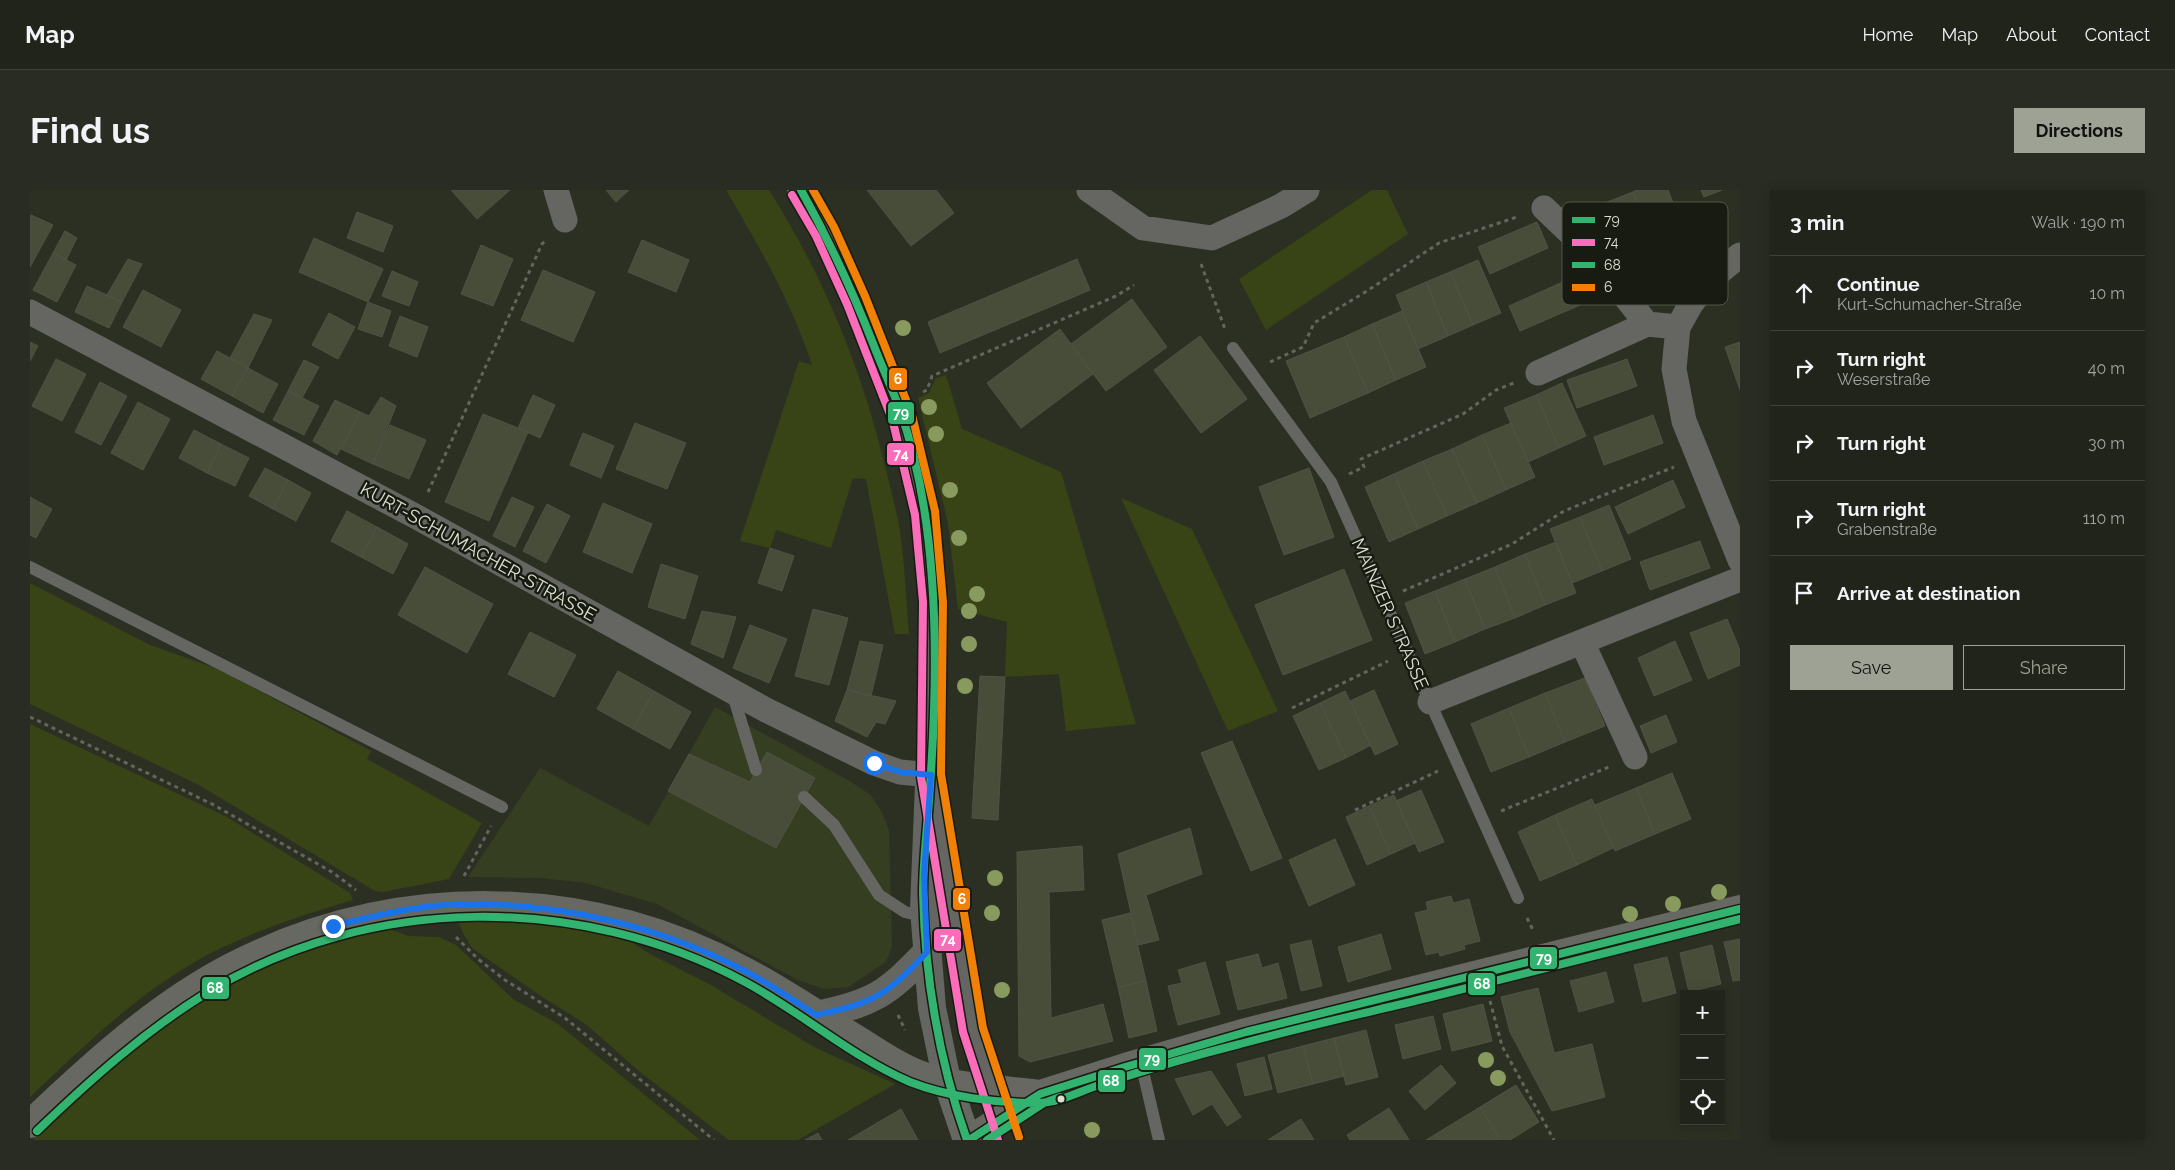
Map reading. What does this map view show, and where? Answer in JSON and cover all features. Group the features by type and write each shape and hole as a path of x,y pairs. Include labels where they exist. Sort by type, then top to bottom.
{"main road":[{"path":"30,1124 70,1086 141,1027 185,995 232,967 281,944 333,926 420,908 459,904 550,909 583,914 653,932 695,947 746,971 901,1066 926,1077 1040,1094 1234,1035 1740,909"},
{"path":"947,1081 968,1140 1005,1130 1040,1094"},
{"path":"990,1088 1005,1130"}],"street":[{"path":"556,190 565,220"},
{"path":"801,190 825,231 852,291 903,419 925,513 933,602 931,775 924,875 927,952 935,1024 947,1081"},
{"path":"1090,190 1143,228 1212,238 1281,206 1307,190"},
{"path":"1544,208 1562,225"},
{"path":"1728,265 1740,255"},
{"path":"1632,305 1647,324"},
{"path":"1690,305 1678,327 1675,353 1676,383 1684,421 1698,458 1735,535 1740,560"},
{"name":"KURT-SCHUMACHER-STRASSE","path":"30,312 414,516 732,692 874,763 900,772 931,775"},
{"path":"1538,373 1647,324 1678,327"},
{"path":"1430,702 1740,578"},
{"path":"1582,642 1635,756"},
{"path":"931,775 973,1030 990,1088"},
{"path":"816,1015 848,1008 886,992 898,983 927,952"}],"lane":[{"name":"MAINZER STRASSE","path":"1233,348 1331,482 1518,898"},
{"path":"30,567 502,808"},
{"path":"732,692 756,770"},
{"path":"804,797 834,825 879,895 905,912 926,917"},
{"path":"1141,1063 1159,1140"}],"path":[{"path":"1249,372 1303,347 1314,323 1368,291 1440,243 1544,208"},
{"path":"414,516 431,487 542,244 565,220"},
{"path":"1201,263 1233,348"},
{"path":"919,394 927,390 932,376 1116,296 1134,285"},
{"path":"1366,457 1463,414 1496,390 1538,373"},
{"path":"1384,599 1512,544 1564,511 1698,458"},
{"path":"1292,708 1406,651"},
{"path":"30,717 212,804 332,872 362,894"},
{"path":"1482,818 1635,756"},
{"path":"1355,810 1457,763"},
{"path":"464,876 502,808"},
{"path":"1524,912 1536,938"},
{"path":"457,937 491,970 565,1018 714,1140"},
{"path":"1483,974 1502,1046 1554,1140"},
{"path":"895,1009 907,1037"}],"shaded area":[{"path":"726,190 769,190 806,254 837,320 863,387 894,504 902,545 909,634 895,634 866,479 853,478 831,548 776,530 770,548 740,541 799,361 812,365 785,297"},
{"path":"1372,190 1387,190 1408,234 1266,330 1239,279"},
{"path":"946,375 962,429 1061,472 1136,724 1066,731 1059,674 1005,677 1007,622 958,609 948,523 918,398 929,393 936,378"},
{"path":"1121,498 1192,529 1278,711 1228,731"},
{"path":"30,583 150,645 218,669 371,751 367,759 482,823 449,879 383,892 375,891 199,785 30,704"},
{"path":"715,707 848,780 871,795 883,814 889,831 892,947 886,962 848,987 824,989 798,980 657,904 586,883 541,878 468,877 540,768 649,826"},
{"path":"30,724 227,817 350,893 353,900 263,930 211,953 186,967 138,1000 72,1057 30,1097"},
{"path":"482,917 586,928 626,938 648,953 709,984 814,1047 895,1084 798,1140 729,1140 640,1072 587,1025 472,948 458,920"},
{"path":"389,929 409,936 439,937 456,945 513,999 558,1024 700,1140 33,1140 128,1052 169,1019 198,1001 258,969 290,956 355,936"}],"building":[{"path":"451,190 510,190 477,219"},
{"path":"606,190 629,190 616,202"},
{"path":"867,190 936,190 954,213 911,246"},
{"path":"1637,190 1668,190 1673,202 1637,202 1633,192"},
{"path":"1701,190 1722,190 1704,197"},
{"path":"1633,192 1637,202 1607,202"},
{"path":"357,212 393,226 383,252 347,238"},
{"path":"31,215 53,225 30,267 30,217"},
{"path":"1537,222 1548,248 1490,274 1478,247"},
{"path":"65,231 77,238 66,260 53,253"},
{"path":"314,238 383,269 368,302 299,272"},
{"path":"642,240 689,260 676,292 628,272"},
{"path":"481,245 513,259 493,306 461,294"},
{"path":"53,253 76,265 57,302 33,290"},
{"path":"128,259 142,264 122,302 107,295"},
{"path":"1077,259 1090,290 940,353 928,322"},
{"path":"1478,260 1501,313 1473,325 1450,272"},
{"path":"543,270 595,292 573,342 521,320"},
{"path":"392,271 418,282 409,306 382,296"},
{"path":"1450,272 1473,325 1448,336 1426,282"},
{"path":"1426,282 1448,336 1418,349 1396,295"},
{"path":"1562,282 1562,305 1580,305 1520,331 1509,306"},
{"path":"87,286 122,302 109,328 75,312"},
{"path":"143,290 181,310 161,347 123,327"},
{"path":"1132,299 1167,347 1106,391 1071,344"},
{"path":"368,302 391,311 382,337 358,329"},
{"path":"1402,311 1426,367 1396,380 1372,324"},
{"path":"329,313 355,327 338,359 312,345"},
{"path":"254,314 272,320 248,368 230,358"},
{"path":"400,316 428,327 417,357 389,346"},
{"path":"1372,324 1396,380 1368,393 1344,337"},
{"path":"1060,329 1093,374 1021,428 987,383"},
{"path":"1200,336 1247,399 1201,433 1154,370"},
{"path":"1344,337 1368,393 1310,418 1286,361"},
{"path":"30,342 38,346 30,361"},
{"path":"1740,342 1740,390 1725,347"},
{"path":"217,351 248,368 232,396 201,379"},
{"path":"56,359 86,374 62,421 32,406"},
{"path":"1627,359 1637,386 1577,408 1567,380"},
{"path":"304,360 319,367 302,398 288,391"},
{"path":"248,368 278,384 263,413 232,396"},
{"path":"100,382 127,396 101,445 75,432"},
{"path":"1562,383 1586,436 1559,448 1536,395"},
{"path":"288,391 319,406 304,435 273,420"},
{"path":"533,395 555,405 540,438 518,428"},
{"path":"1536,395 1559,448 1528,462 1504,408"},
{"path":"381,397 396,406 373,464 341,449 360,412 369,416"},
{"path":"335,400 360,412 337,455 313,441"},
{"path":"138,402 170,419 143,470 111,453"},
{"path":"483,414 528,432 489,521 445,502"},
{"path":"1653,415 1663,443 1604,465 1594,437"},
{"path":"635,423 686,443 667,489 616,469"},
{"path":"1511,423 1535,477 1506,490 1482,435"},
{"path":"390,425 426,440 409,479 373,464"},
{"path":"194,430 221,444 207,473 179,458"},
{"path":"583,433 614,446 601,478 570,465"},
{"path":"1482,435 1506,490 1477,503 1452,449"},
{"path":"221,444 249,458 235,486 207,473"},
{"path":"1452,449 1477,503 1447,516 1423,461"},
{"path":"1423,461 1447,516 1418,529 1394,474"},
{"path":"265,468 288,480 273,509 249,496"},
{"path":"1309,468 1334,537 1284,555 1259,487"},
{"path":"1394,474 1418,529 1389,542 1365,487"},
{"path":"288,480 311,493 296,521 273,509"},
{"path":"1673,480 1685,507 1628,534 1615,507"},
{"path":"30,497 52,509 36,538 30,535"},
{"path":"512,497 534,507 515,547 493,536"},
{"path":"603,503 652,524 632,573 583,552"},
{"path":"547,504 570,516 546,563 523,551"},
{"path":"1609,505 1631,559 1602,571 1580,517"},
{"path":"347,511 377,527 361,557 331,541"},
{"path":"1580,517 1602,571 1572,583 1550,529"},
{"path":"377,527 408,544 393,574 361,557"},
{"path":"1700,541 1710,568 1650,590 1640,562"},
{"path":"1556,542 1576,593 1545,605 1525,554"},
{"path":"770,548 794,556 782,591 758,583"},
{"path":"1525,554 1545,605 1515,618 1495,567"},
{"path":"661,564 698,576 685,619 648,607"},
{"path":"425,567 493,604 467,653 398,615"},
{"path":"1495,567 1515,618 1485,629 1465,579"},
{"path":"1344,569 1372,640 1283,675 1255,605"},
{"path":"1465,579 1485,629 1455,642 1435,591"},
{"path":"1435,591 1455,642 1425,654 1405,603"},
{"path":"813,609 848,618 829,685 795,676"},
{"path":"702,611 736,617 723,658 691,644"},
{"path":"1727,619 1740,650 1740,665 1708,679 1690,633"},
{"path":"750,625 787,639 769,683 733,668"},
{"path":"530,632 576,655 554,697 508,674"},
{"path":"860,641 883,645 871,696 847,690"},
{"path":"1675,641 1692,680 1654,696 1638,658"},
{"path":"618,671 654,691 633,729 597,709"},
{"path":"980,676 1005,677 998,820 972,818"},
{"path":"1585,678 1605,726 1565,742 1545,693"},
{"path":"847,690 896,701 885,724 876,722 867,737 835,721"},
{"path":"1374,690 1398,744 1375,755 1350,701"},
{"path":"654,691 691,712 670,749 633,729"},
{"path":"1345,691 1371,745 1346,758 1320,703"},
{"path":"1545,693 1565,742 1529,757 1509,708"},
{"path":"1320,703 1346,758 1319,770 1293,716"},
{"path":"1509,708 1529,757 1491,772 1471,724"},
{"path":"1666,715 1677,742 1651,753 1640,726"},
{"path":"1232,741 1282,858 1251,871 1201,753"},
{"path":"767,752 815,778 776,848 668,791 689,754 750,782"},
{"path":"1672,773 1691,819 1655,834 1636,788"},
{"path":"1636,788 1655,834 1615,851 1595,805"},
{"path":"1421,790 1444,842 1419,852 1396,801"},
{"path":"1394,795 1415,843 1391,854 1369,806"},
{"path":"1592,799 1613,848 1577,865 1555,815"},
{"path":"1369,806 1391,854 1367,865 1346,817"},
{"path":"1555,815 1577,865 1540,881 1518,832"},
{"path":"1190,828 1202,874 1146,895 1159,940 1138,945 1118,854"},
{"path":"1335,839 1355,885 1309,906 1289,860"},
{"path":"1082,846 1084,890 1049,892 1051,1018 1103,1004 1113,1041 1030,1062 1019,1056 1017,852"},
{"path":"1451,896 1453,903 1469,899 1480,941 1464,945 1465,949 1440,956 1439,952 1426,955 1415,913 1428,910 1426,902"},
{"path":"1130,913 1146,981 1118,987 1102,920"},
{"path":"1381,934 1391,969 1348,982 1338,947"},
{"path":"1740,939 1740,980 1733,981 1724,942"},
{"path":"1311,940 1322,986 1301,991 1290,945"},
{"path":"1712,945 1721,984 1697,990 1689,990 1680,953"},
{"path":"1258,954 1262,968 1278,963 1287,998 1238,1010 1226,962"},
{"path":"1667,957 1676,993 1643,1002 1634,965"},
{"path":"1205,962 1220,1014 1178,1025 1168,986 1182,983 1178,970"},
{"path":"1606,972 1614,1002 1579,1012 1570,981"},
{"path":"1146,981 1157,1031 1129,1038 1118,987"},
{"path":"1538,988 1554,1053 1592,1044 1605,1097 1552,1111 1510,1032 1501,997"},
{"path":"1483,1004 1492,1041 1452,1051 1443,1014"},
{"path":"1433,1016 1441,1049 1403,1059 1395,1025"},
{"path":"1366,1030 1378,1077 1346,1085 1334,1038"},
{"path":"1334,1038 1344,1076 1313,1084 1303,1046"},
{"path":"1303,1046 1313,1084 1278,1093 1268,1055"},
{"path":"1264,1057 1272,1089 1245,1096 1237,1064"},
{"path":"1441,1065 1456,1083 1425,1110 1409,1091"},
{"path":"1211,1071 1241,1117 1227,1126 1212,1104 1193,1115 1175,1079"},
{"path":"1516,1085 1539,1122 1510,1140 1500,1140 1480,1107"},
{"path":"1480,1107 1500,1140 1440,1140 1436,1134"},
{"path":"1389,1108 1409,1140 1350,1140 1347,1135"},
{"path":"901,1109 918,1140 848,1140"},
{"path":"1301,1119 1314,1140 1268,1140"},
{"path":"818,1133 822,1140 805,1140"},
{"path":"1436,1134 1440,1140 1426,1140"}],"transit line":[{"name":"79","path":"801,190 849,286 894,394 907,430 922,493 932,579 935,656 933,734 923,880 924,925 930,987 941,1049 967,1140"},
{"name":"6","path":"813,190 834,227 865,296 912,415 935,511 943,602 941,774 983,1028 1019,1137"},
{"name":"74","path":"792,195 816,236 847,304 893,422 915,515 923,602 921,777 963,1032 998,1140"},
{"name":"79","path":"969,1140 1040,1094 1125,1067 1246,1032 1740,909"},
{"name":"68","path":"37,1131 119,1057 162,1023 208,992 271,960 337,937 405,922 475,917 545,920 614,932 681,953 745,982 868,1060 910,1082 940,1092 972,1098 1005,1102 1045,1103 1204,1053 1740,919"},
{"name":"68","path":"987,1140 1044,1103 1060,1097"}],"route":[{"path":"333,926 386,913 459,904 550,909 583,914 653,932 695,947 746,971 816,1015 848,1008 864,1003 886,992 898,983 927,952 924,875 931,775 900,772 874,763"}]}
